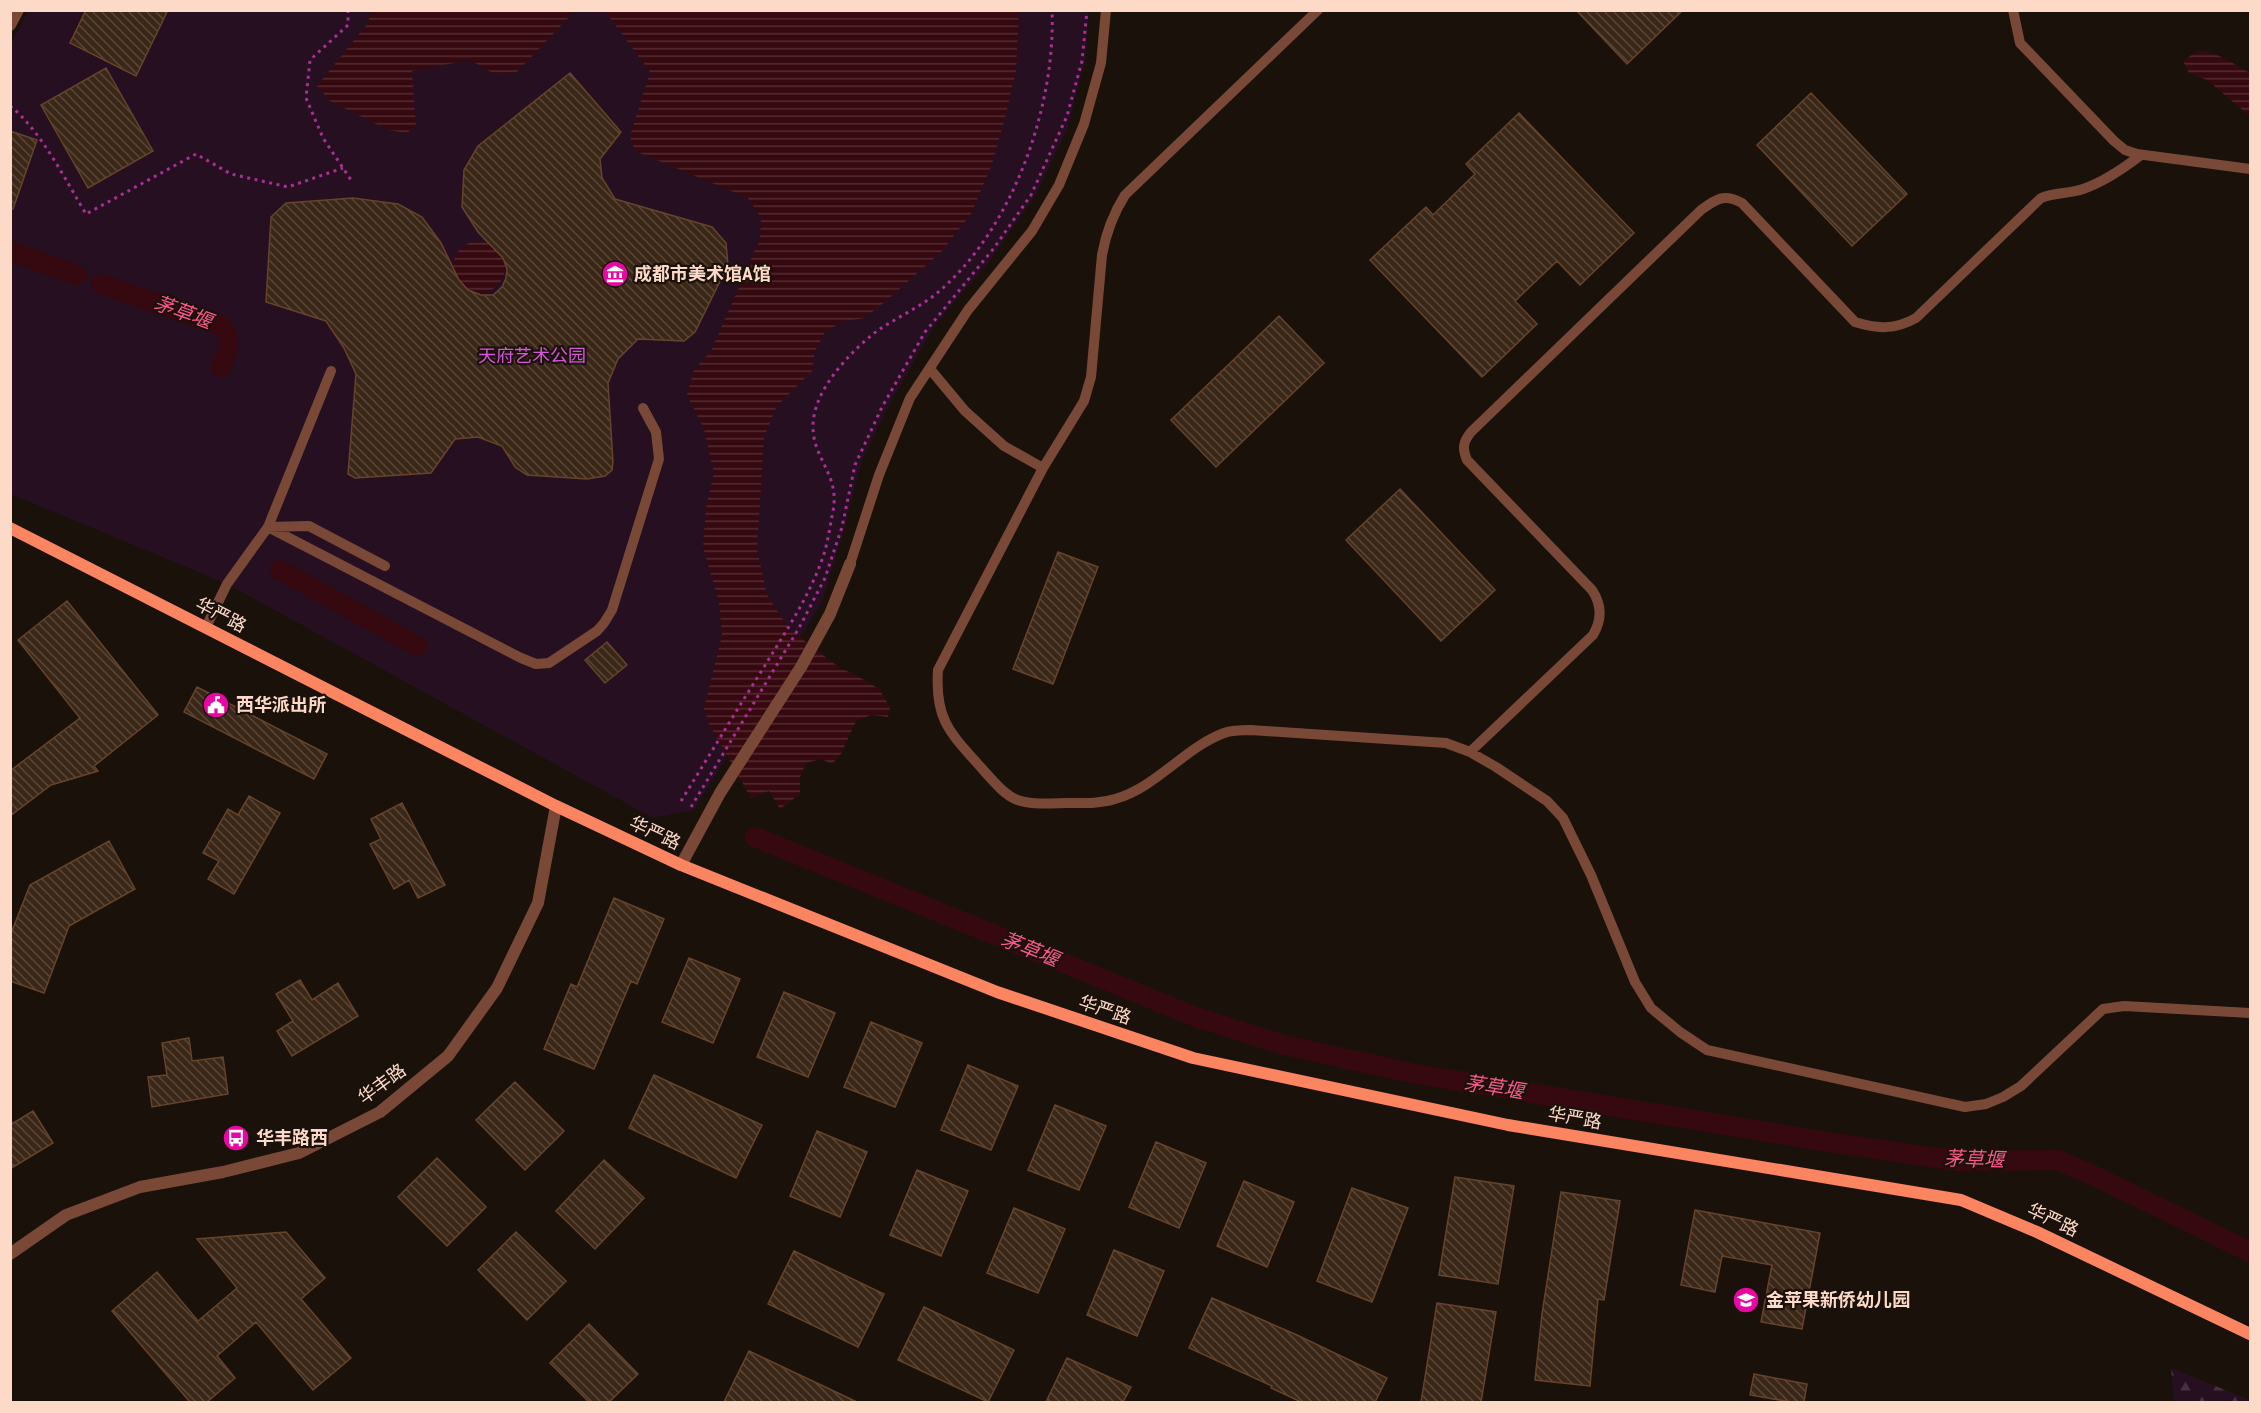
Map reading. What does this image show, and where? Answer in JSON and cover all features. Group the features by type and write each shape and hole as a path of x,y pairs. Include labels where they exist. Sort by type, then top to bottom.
{"street":[{"path":"10,25 18,10"},
{"name":"华严路","path":"10,528 556,806 681,865 997,992 1193,1058 1508,1125 1961,1200 2037,1232 2250,1335"},
{"path":"681,865 720,793 801,668 830,614 850,564"},
{"name":"华丰路","path":"10,1254 66,1215 141,1187 223,1172 299,1153 380,1112 448,1056 497,988 538,903 556,806"}],"lane":[{"path":"850,564 883,464 910,398 968,310 1032,231 1059,185 1087,114 1101,63 1106,10"},
{"path":"1318,10 1125,195 1106,235 1102,255 1091,377 1084,401 1043,468 938,670 936,693 942,718 954,737 1010,798 1031,804 1091,803 1115,799 1141,788 1199,747 1225,732 1251,730 1446,743 1470,752 1547,801 1563,818 1591,875 1635,982 1651,1008 1680,1032 1707,1050 1965,1107 1986,1104 2021,1086 2103,1009 2124,1006 2250,1013"},
{"path":"2013,10 2020,43 2125,150 2141,155 2250,169"},
{"path":"1470,752 1593,635 1600,623 1600,612 1599,599 1592,590 1467,460 1463,449 1465,440 1701,210 1713,201 1723,198 1732,197 1742,203 1855,322 1870,327 1890,328 1903,326 1916,318 2041,198 2052,193 2087,188 2115,173 2141,155"},
{"path":"930,369 966,411 1004,446 1043,468"},
{"path":"206,627 226,584 268,527 331,371"},
{"path":"268,527 521,658 536,664 549,663 597,631 612,610 659,459 656,432 643,408"},
{"path":"268,527 309,526 385,566"}],"path":[{"path":"348,10 348,25 310,60 306,99 323,138 351,180"},
{"path":"681,801 806,598 824,555 836,496 813,441 812,421 821,396 834,375 855,350 878,330 904,316 937,293 967,261 1005,206 1022,171 1039,121 1049,72 1053,27 1052,10"},
{"path":"691,807 799,628 825,578 842,527 855,465 882,407 925,332 994,248 1031,195 1067,116 1082,61 1087,10"},
{"path":"10,106 21,114 55,163 86,214 196,154 231,174 288,187 343,168"}],"green space":[{"name":"天府艺术公园","path":"28,11 1089,11 1086,56 1068,127 1037,193 991,259 936,324 892,399 862,461 822,602 694,810 653,818 227,584 11,494 10,47"},
{"path":"2171,1368 2250,1400 2250,1402 2174,1402"}],"shaded area":[{"path":"372,11 575,11 517,72 493,73 470,60 412,71 416,124 407,133 388,130 330,101 317,86 367,24"},
{"path":"605,11 1019,11 1016,70 1006,114 992,164 971,214 942,251 885,302 864,318 842,322 825,332 815,351 812,371 777,406 764,437 757,549 767,595 789,629 840,668 879,689 890,707 888,717 871,715 856,721 841,754 832,764 821,759 806,763 800,777 800,794 780,809 769,791 751,798 709,724 704,708 722,635 719,602 703,547 706,507 714,473 704,429 687,395 694,370 711,351 760,239 761,218 748,198 635,151 630,136 650,72"},
{"path":"2197,51 2218,56 2250,73 2250,116 2207,80 2189,73 2183,61"},
{"path":"474,241 484,241 498,248 505,267 498,286 484,293 474,293 464,289 457,282 453,272 453,262 457,252 464,245"}],"building":[{"path":"86,10 168,10 136,76 70,43"},
{"path":"1576,10 1683,10 1627,64"},
{"path":"106,68 153,151 88,188 41,105"},
{"name":"成都市美术馆A馆","path":"570,73 621,132 600,159 602,178 615,199 712,227 726,243 728,265 695,332 684,341 638,339 618,359 608,383 613,462 612,470 605,476 587,479 527,475 515,467 502,446 478,437 455,439 431,473 355,478 348,474 356,374 344,348 326,321 266,302 271,217 286,203 353,198 398,204 422,217 441,243 459,280 468,290 481,295 493,295 502,287 507,269 503,258 478,232 462,207 464,170 478,146"},
{"path":"1811,93 1907,194 1852,246 1757,145"},
{"path":"1519,113 1634,233 1580,285 1557,261 1515,301 1537,324 1482,377 1370,260 1426,207 1433,215 1475,174 1466,164"},
{"path":"10,131 37,140 13,209 10,209"},
{"path":"1279,316 1324,363 1216,467 1171,420"},
{"path":"1400,489 1495,590 1441,641 1346,540"},
{"path":"1058,552 1098,567 1053,684 1013,669"},
{"path":"67,601 158,715 94,766 98,771 51,785 10,816 10,771 80,718 18,640"},
{"path":"607,642 627,665 605,683 585,660"},
{"path":"197,687 327,754 314,779 184,712"},
{"path":"249,796 280,813 234,894 208,879 219,861 203,853 228,809 238,815"},
{"path":"402,803 445,885 418,898 409,880 394,889 370,844 381,839 371,819"},
{"path":"109,841 135,889 69,926 44,993 10,981 10,936 30,885"},
{"path":"614,898 664,919 637,984 631,981 594,1069 544,1049 571,984 577,987"},
{"path":"689,958 740,979 713,1043 662,1022"},
{"path":"300,980 312,1000 338,983 358,1016 292,1056 277,1031 293,1021 276,994"},
{"path":"784,992 835,1013 808,1077 757,1057"},
{"path":"871,1022 922,1043 895,1107 844,1087"},
{"path":"189,1038 192,1061 223,1057 228,1094 152,1107 148,1077 167,1075 162,1043"},
{"path":"968,1065 1018,1086 991,1150 941,1130"},
{"path":"654,1075 762,1125 736,1178 629,1128"},
{"path":"515,1082 564,1131 525,1170 476,1120"},
{"path":"1055,1105 1106,1126 1079,1190 1028,1170"},
{"path":"33,1111 53,1143 10,1169 10,1125"},
{"path":"817,1131 867,1152 840,1217 790,1196"},
{"path":"1156,1142 1206,1163 1179,1228 1129,1207"},
{"path":"437,1158 486,1207 447,1246 398,1197"},
{"path":"604,1160 644,1198 595,1249 556,1211"},
{"path":"917,1170 968,1191 941,1256 890,1235"},
{"path":"1455,1177 1514,1186 1498,1284 1439,1275"},
{"path":"1244,1181 1294,1202 1267,1267 1217,1246"},
{"path":"1352,1188 1408,1208 1372,1302 1317,1281"},
{"path":"1561,1192 1620,1201 1604,1300 1598,1299 1590,1386 1535,1380 1542,1314"},
{"path":"1014,1208 1065,1229 1038,1293 987,1273"},
{"path":"1695,1210 1820,1233 1802,1329 1761,1322 1772,1265 1722,1256 1715,1292 1681,1285"},
{"path":"286,1232 325,1278 301,1299 351,1358 313,1390 256,1322 217,1356 235,1378 207,1402 190,1402 112,1311 157,1272 198,1321 237,1288 197,1239"},
{"path":"516,1232 566,1281 527,1320 478,1270"},
{"path":"1114,1250 1164,1271 1137,1336 1087,1315"},
{"path":"794,1251 884,1294 858,1347 768,1304"},
{"path":"1212,1298 1387,1378 1375,1402 1301,1402 1271,1388 1272,1386 1189,1348"},
{"path":"1437,1303 1496,1312 1481,1402 1421,1402"},
{"path":"924,1307 1014,1350 988,1402 898,1360"},
{"path":"589,1324 638,1374 609,1402 589,1402 550,1363"},
{"path":"749,1351 857,1402 724,1402"},
{"path":"1067,1358 1131,1387 1123,1402 1046,1402"},
{"path":"1754,1374 1807,1384 1804,1402 1750,1395"}],"waterway":[{"name":"茅草堰","path":"10,251 77,275"},
{"name":"茅草堰","path":"101,284 222,326 227,336 228,346 221,367"},
{"name":"茅草堰","path":"280,570 417,646"},
{"name":"茅草堰","path":"755,837 1196,1017 1284,1045 1416,1074 1828,1142 1958,1161 2058,1160 2250,1252"}],"place":[{"name":"成都市美术馆A馆","path":"615,274"},
{"name":"西华派出所","path":"216,705"},
{"name":"华丰路西","path":"236,1138"},
{"name":"金苹果新侨幼儿园","path":"1746,1300"}]}
